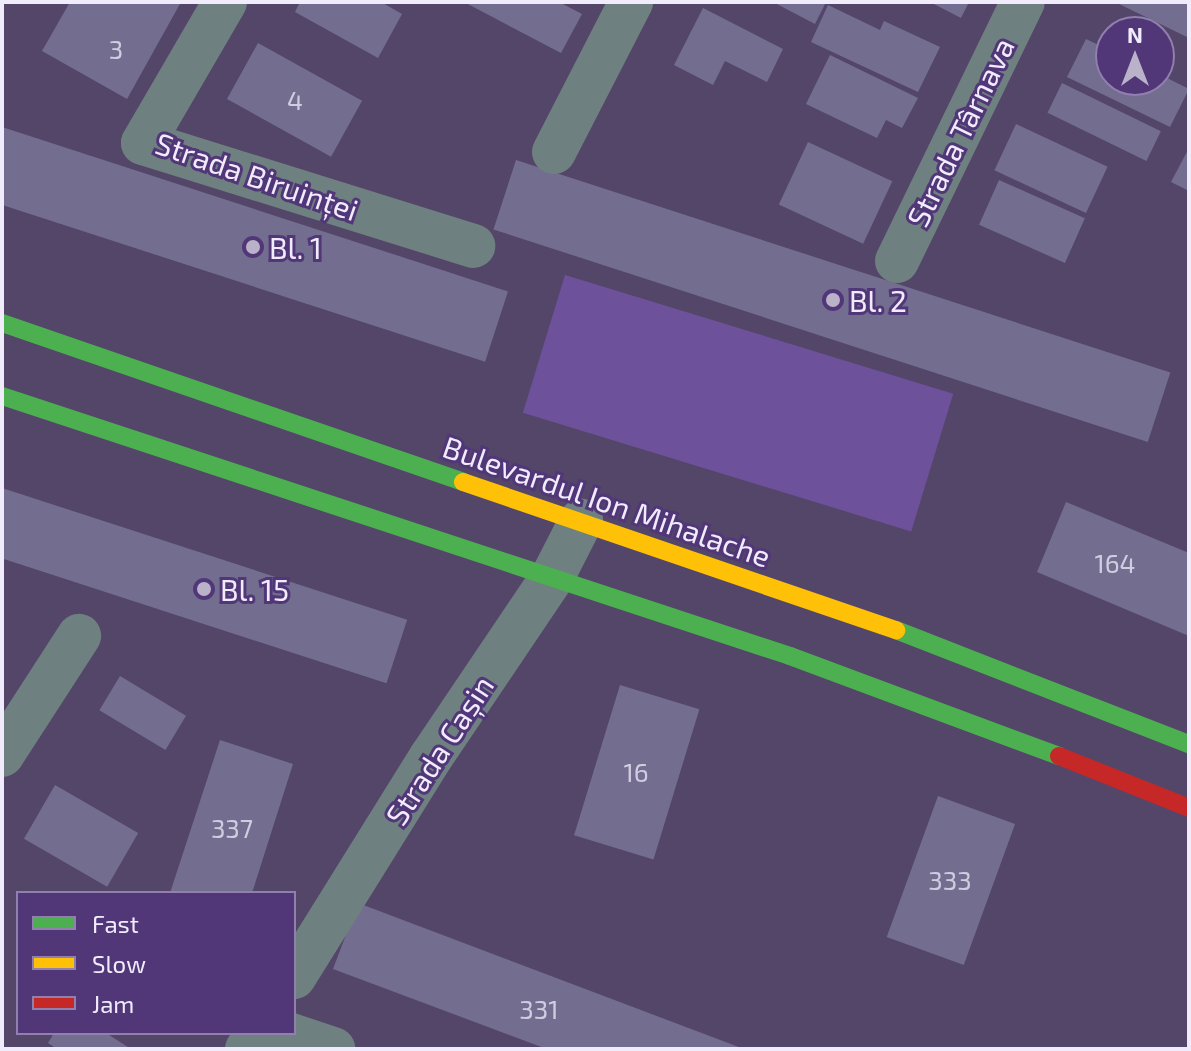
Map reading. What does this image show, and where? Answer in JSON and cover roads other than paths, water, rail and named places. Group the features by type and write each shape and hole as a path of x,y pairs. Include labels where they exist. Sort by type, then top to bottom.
{"main road":[{"name":"Bulevardul Ion Mihalache","path":"2,323 930,642 1189,744"},
{"path":"2,396 553,576 908,697 1189,808"}],"street":[{"name":"Strada Biruinței","path":"225,2 143,143 473,246"},
{"path":"554,152 631,2"},
{"name":"Strada Târnava","path":"897,261 1023,2"},
{"name":"Strada Cașin","path":"296,974 431,757 553,576 581,521"},
{"path":"2,755 79,636"},
{"path":"291,1035 333,1049"}],"place":[{"name":"Bl. 1","path":"253,247"},
{"name":"Bl. 2","path":"833,300"},
{"name":"Bl. 15","path":"204,589"}]}
